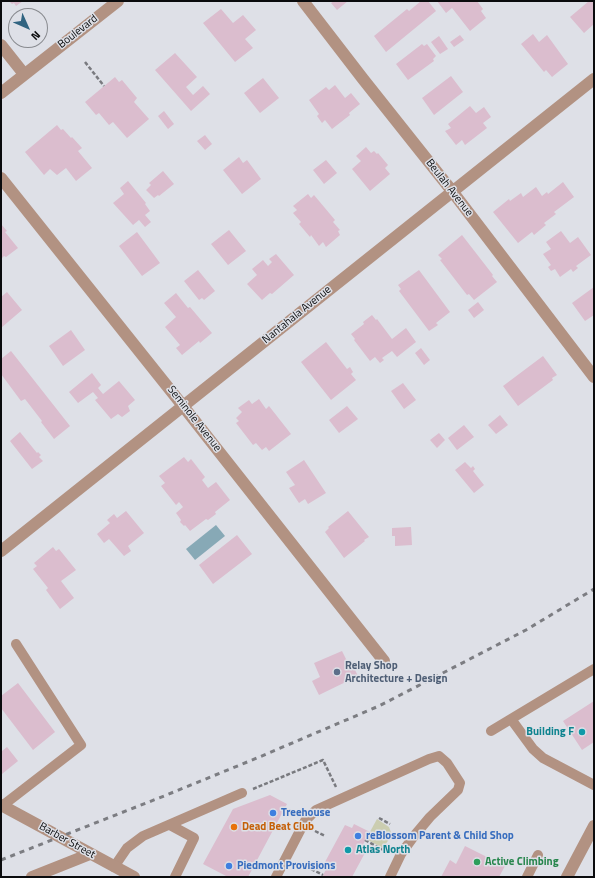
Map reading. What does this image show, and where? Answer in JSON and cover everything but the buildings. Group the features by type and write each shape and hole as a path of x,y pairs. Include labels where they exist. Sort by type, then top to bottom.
{"street":[{"name":"Boulevard","path":"1,93 118,1"},
{"name":"Beulah Avenue","path":"303,1 452,191 594,377"},
{"path":"1,45 24,74"},
{"name":"Nantahala Avenue","path":"1,551 594,79"},
{"name":"Seminole Avenue","path":"1,178 384,661"},
{"name":"Barber Street","path":"1,805 134,877"},
{"path":"567,877 594,826"},
{"path":"32,877 90,854"}],"lane":[{"path":"1,805 81,746 16,644"},
{"path":"491,731 594,669"},
{"path":"511,719 533,749 543,758 594,785"},
{"path":"276,877 305,821 316,810 429,759 439,756 447,763 460,783 458,790 430,817 414,836 401,854 390,877"},
{"path":"114,867 127,848 143,836 242,793"},
{"path":"170,825 194,838 174,877"},
{"path":"527,877 538,854"}],"path":[{"path":"85,62 104,86"},
{"path":"242,793 324,760 338,791"},
{"path":"379,818 390,824"},
{"path":"365,840 385,851"},
{"path":"310,869 323,875"}],"green space":[{"path":"377,819 389,827 392,835 383,848 366,839"}],"water":[{"path":"216,525 225,536 195,560 186,549"}],"railway":[{"path":"1,860 164,796 379,706 526,630 594,589"}],"place":[{"name":"Relay Shop Architecture + Design","path":"337,672"},
{"name":"Building F","path":"582,732"},
{"name":"Treehouse","path":"273,813"},
{"name":"Dead Beat Club","path":"234,827"},
{"name":"reBlossom Parent & Child Shop","path":"358,836"},
{"name":"Atlas North","path":"348,850"},
{"name":"Active Climbing","path":"477,862"},
{"name":"Piedmont Provisions","path":"229,866"}]}
